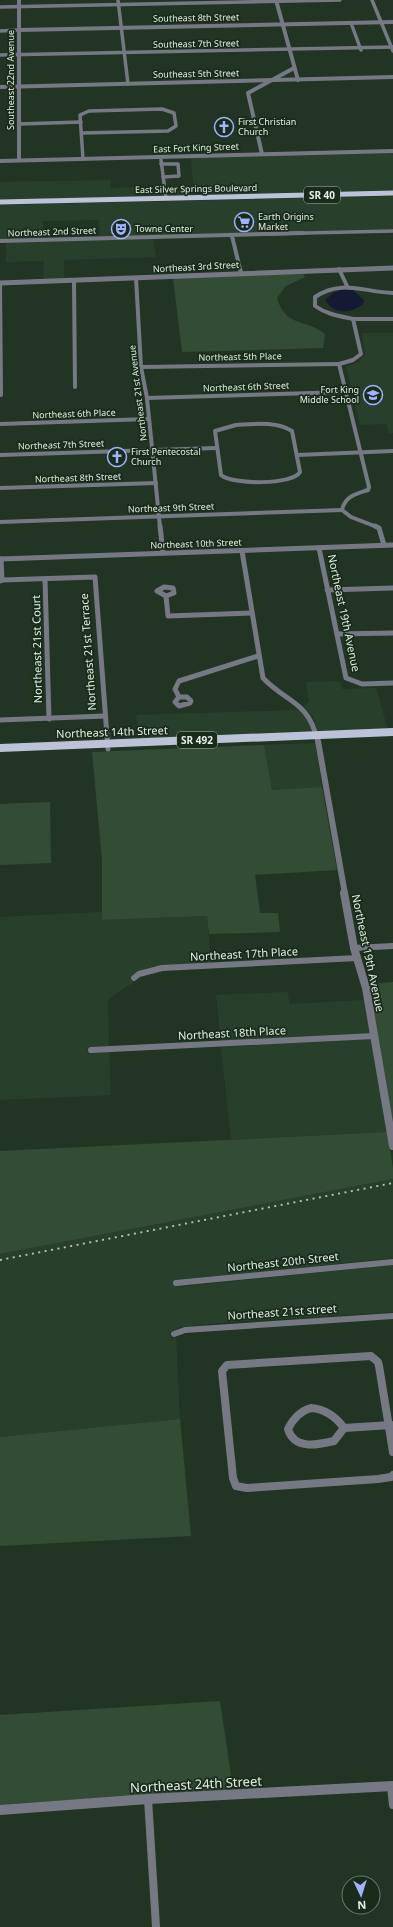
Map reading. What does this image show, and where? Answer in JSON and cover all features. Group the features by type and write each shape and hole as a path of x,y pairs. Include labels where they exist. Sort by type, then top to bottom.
{"main road":[{"name":"East Silver Springs Boulevard","path":"0,202 393,193"},
{"name":"Northeast 14th Street","path":"317,738 393,732"},
{"name":"Northeast 14th Street","path":"0,748 108,746 317,738 393,738"},
{"name":"Northeast 14th Street","path":"0,754 108,746"}],"street":[{"name":"Southeast 22nd Avenue","path":"18,160 20,86 19,0"},
{"path":"118,0 128,84"},
{"path":"0,7 340,0"},
{"path":"372,0 392,49"},
{"path":"276,1 298,80"},
{"name":"Southeast 8th Street","path":"0,31 393,22"},
{"path":"351,23 361,48"},
{"name":"Southeast 7th Street","path":"0,55 124,54 361,48 392,49"},
{"name":"Southeast 7th Street","path":"0,59 19,56"},
{"path":"262,154 248,93 294,68"},
{"name":"Southeast 5th Street","path":"0,86 393,77"},
{"path":"82,133 168,131 173,130 176,126 174,113 169,110 84,112 80,115 83,159"},
{"path":"19,124 81,122"},
{"name":"East Fort King Street","path":"0,161 393,151"},
{"path":"160,157 166,198"},
{"path":"161,164 178,164 180,166 179,176 163,177"},
{"name":"Northeast 2nd Street","path":"0,241 393,231"},
{"path":"232,236 241,273"},
{"name":"Northeast 3rd Street","path":"0,283 393,268"},
{"path":"339,269 347,286"},
{"name":"Northeast 21st Avenue","path":"136,278 141,367 147,398 163,553"},
{"path":"74,281 75,387"},
{"path":"0,283 0,395"},
{"path":"393,293 381,294 347,286 334,287 318,294 315,297 315,306 329,314 353,319 393,319"},
{"path":"353,319 361,354 353,360 339,364 369,487 368,490 351,496 344,502 342,510 349,517 363,523 373,524 379,528 384,545"},
{"name":"Northeast 5th Place","path":"141,367 339,364"},
{"name":"Northeast 6th Street","path":"147,398 346,392"},
{"name":"Northeast 6th Place","path":"0,424 149,419"},
{"path":"284,426 292,431 297,455 300,472 299,476 294,479 230,481 221,475 216,448 215,431 221,427 284,426"},
{"name":"Northeast 7th Street","path":"0,455 216,448"},
{"path":"297,455 393,451"},
{"name":"Northeast 8th Street","path":"0,488 156,483"},
{"name":"Northeast 9th Street","path":"0,522 342,510"},
{"name":"Northeast 10th Street","path":"1,559 393,545"},
{"name":"Northeast 19th Avenue","path":"319,548 346,678 350,682 357,684 393,683"},
{"path":"242,551 262,676 264,680 307,713 314,724 317,738"},
{"path":"1,559 1,580 45,579"},
{"name":"Northeast 21st Terrace","path":"45,579 96,577 108,746"},
{"name":"Northeast 21st Court","path":"45,579 49,719"},
{"path":"327,590 393,588"},
{"path":"166,596 168,616 252,613"},
{"path":"337,634 393,632"},
{"path":"179,697 175,689 179,680 258,656"},
{"path":"0,720 105,716"},
{"name":"Northeast 19th Avenue","path":"317,738 354,948 366,988 393,1146"},
{"path":"354,948 393,946"},
{"name":"Northeast 17th Place","path":"134,978 139,974 162,968 357,958"},
{"name":"Northeast 18th Place","path":"91,1050 374,1036"},
{"name":"Northeast 20th Street","path":"176,1283 393,1262"},
{"name":"Northeast 21st street","path":"174,1334 185,1330 393,1316"},
{"path":"393,1452 391,1426 379,1366 378,1362 371,1356 232,1364 227,1366 222,1371 233,1478 236,1486 246,1488 378,1480 391,1477 393,1475"},
{"path":"344,1428 334,1441 304,1444 293,1440 288,1429 304,1410 311,1408 323,1410 344,1428 391,1426"},
{"path":"392,1786 393,1805"},
{"name":"Northeast 24th Street","path":"0,1810 148,1799 392,1786"},
{"path":"148,1799 156,1927"}],"shaded area":[{"path":"393,152 393,190 168,196 167,186 193,185 191,157"},
{"path":"111,180 110,188 163,186 164,196 0,200 0,182"},
{"path":"393,196 393,230 0,240 0,205","holes":["99,220 100,236 43,238 43,221"]},
{"path":"153,238 156,257 64,260 64,280 43,280 44,261 6,262 6,242"},
{"path":"302,272 305,277 286,286 277,298 285,314 297,321 318,329 325,334 323,348 182,352 173,278"},
{"name":"Fort King Middle School","path":"362,333 393,333 393,433 389,433 386,424 360,425 346,366 359,362 365,354"},
{"path":"340,681 342,689 376,688 388,730 319,733 313,716 304,707 309,701 306,682"},
{"path":"300,710 305,714 314,733 141,740 136,715"},
{"path":"315,743 322,787 272,790 264,745"},
{"path":"264,745 272,790 322,787 337,870 255,875 260,913 278,913 280,932 209,934 207,916 102,920 102,861 92,752"},
{"path":"50,802 51,863 0,865 0,804"},
{"path":"102,912 103,920 207,916 211,963 151,967 137,972 129,978 134,982 112,996 108,1001 109,1046 87,1048 88,1053 109,1052 111,1095 0,1100 0,917"},
{"path":"393,982 393,1125 368,984"},
{"path":"287,992 290,1004 364,1000 370,1034 221,1041 216,995"},
{"path":"371,1039 387,1132 231,1139 221,1047"},
{"path":"387,1132 393,1168 393,1179 0,1254 0,1151"},
{"path":"393,1179 393,1258 176,1280 177,1287 393,1265 393,1312 229,1322 180,1327 169,1333 172,1339 176,1338 180,1419 0,1437 0,1254"},
{"path":"180,1419 191,1536 0,1546 0,1437"},
{"path":"220,1701 233,1789 0,1805 0,1715"}],"water":[{"path":"340,290 353,290 364,300 363,304 353,310 348,311 333,308 325,300 333,293"}],"railway":[{"path":"0,1260 393,1183"}],"place":[{"name":"First Christian Church","path":"224,127"},
{"name":"Earth Origins Market","path":"244,222"},
{"name":"Towne Center","path":"121,229"},
{"name":"Fort King Middle School","path":"373,395"},
{"name":"First Pentecostal Church","path":"117,457"}]}
